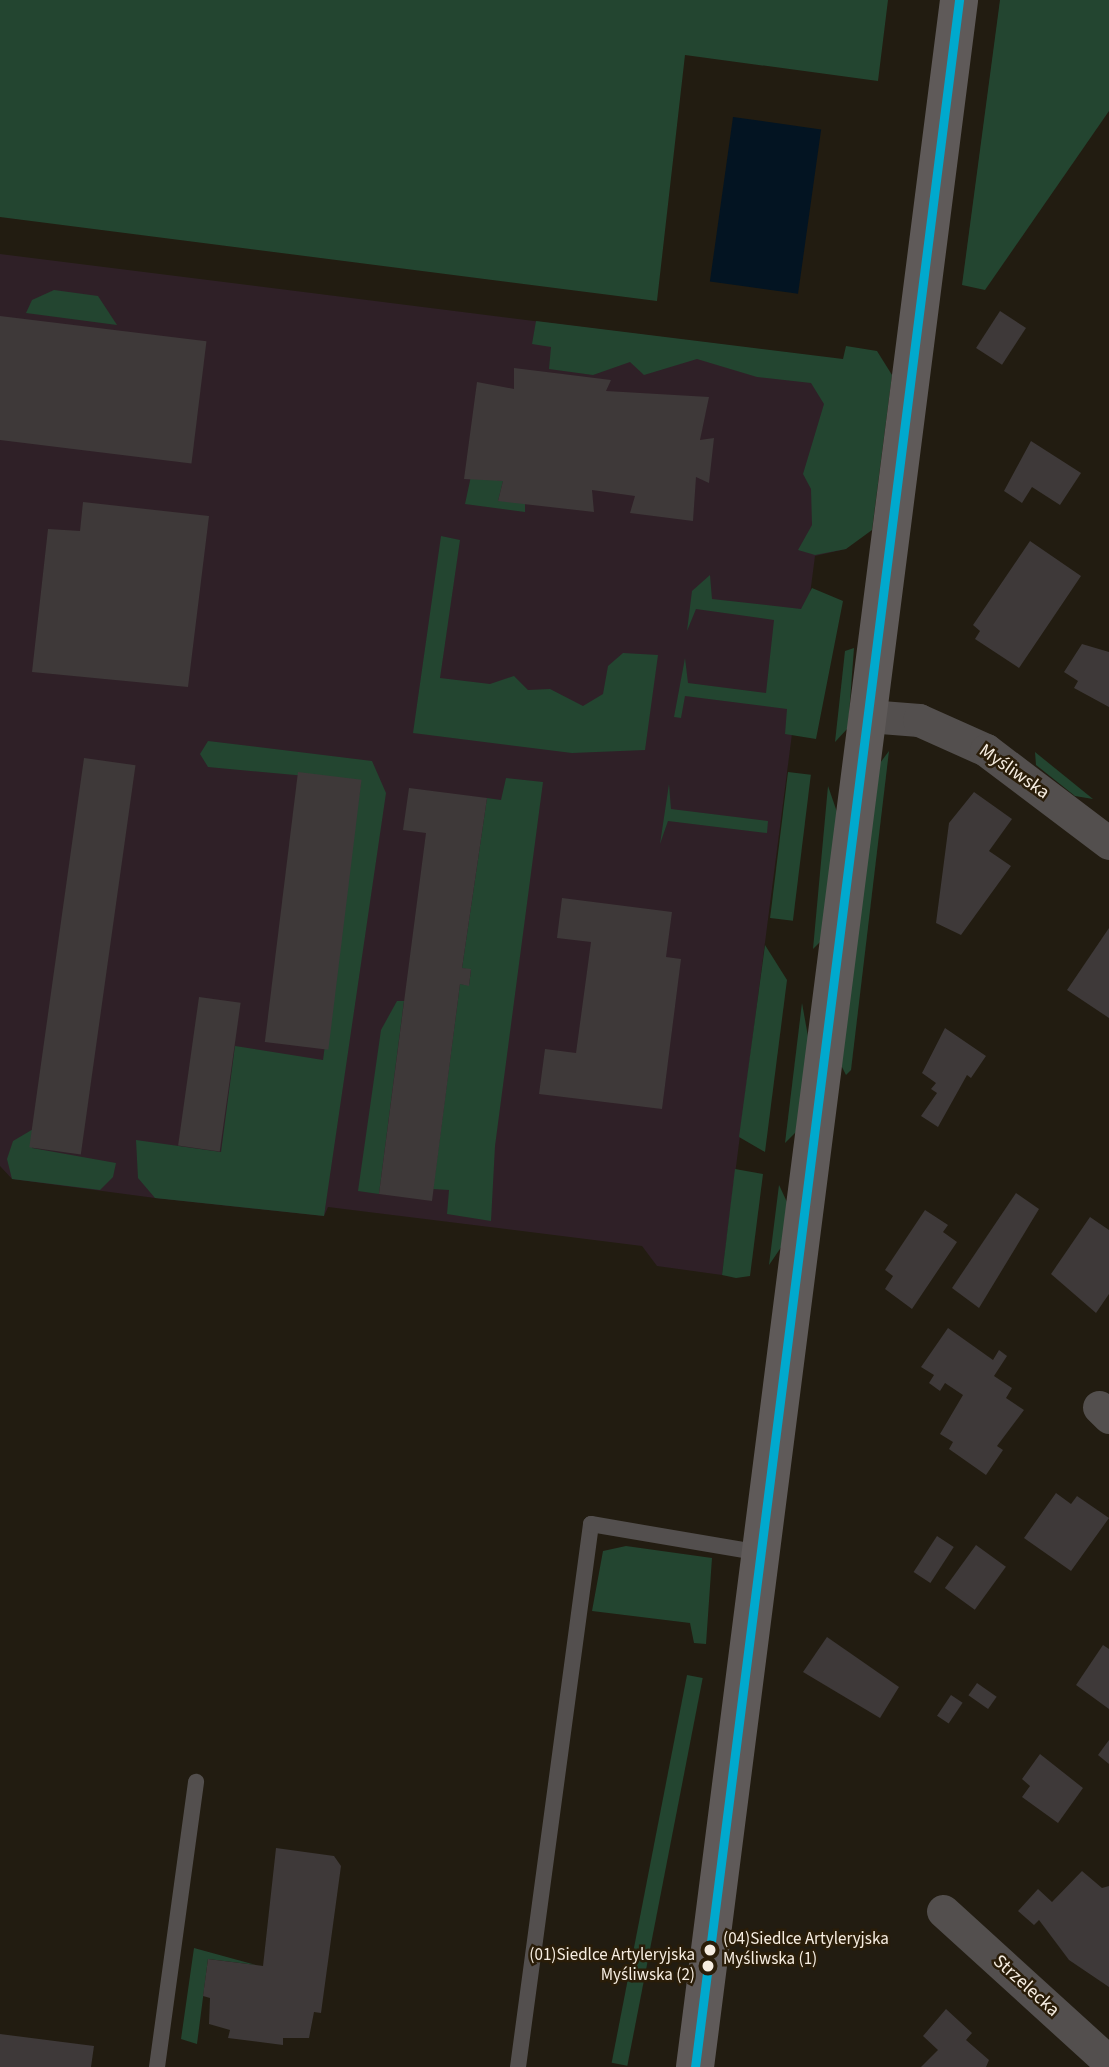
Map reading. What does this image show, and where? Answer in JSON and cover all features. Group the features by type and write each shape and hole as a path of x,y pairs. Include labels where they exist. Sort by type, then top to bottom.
{"street":[{"path":"695,2067 959,0"},
{"name":"Myśliwska","path":"868,716 919,720 986,750 1105,831"},
{"name":"Strzelecka","path":"943,1911 1109,2062"}],"lane":[{"path":"518,2067 591,1524 761,1553"},
{"path":"157,2067 196,1782"}],"shaded area":[{"path":"0,254 846,360 869,390 846,549 815,556 722,1275 657,1266 642,1246 328,1207 324,1216 155,1198 12,1179 0,1166"}],"green space":[{"path":"0,0 888,0 878,81 685,55 657,301 0,217"},
{"path":"1000,0 1109,0 1109,111 985,290 962,285"},
{"path":"54,290 98,296 117,325 26,313 32,300"},
{"path":"536,321 843,359 846,346 877,351 892,375 872,530 846,549 815,555 798,550 812,525 811,489 803,474 824,404 811,383 757,377 697,359 644,375 630,362 593,375 549,369 551,347 532,344"},
{"path":"471,476 503,481 498,501 525,501 525,512 465,504"},
{"path":"441,536 460,540 440,678 490,684 514,676 528,690 550,689 583,706 603,694 608,666 623,653 658,655 645,750 572,753 413,733"},
{"path":"710,575 712,599 801,609 812,588 843,601 816,739 785,734 787,709 685,696 681,718 674,717 685,658 688,683 766,693 774,620 696,609 687,631 692,591"},
{"path":"854,648 848,728 835,742 845,651"},
{"path":"208,741 372,761 386,793 324,1216 155,1198 138,1178 136,1140 221,1152 235,1046 323,1060 361,781 208,767 200,754"},
{"path":"889,751 851,1070 846,1075 841,1065 880,763"},
{"path":"1035,752 1093,799 1075,796 1036,765"},
{"path":"788,772 811,775 793,921 770,918"},
{"path":"506,778 543,782 495,1146 491,1221 447,1214 449,1190 433,1189 460,984 469,985 471,970 462,968 487,798 501,800"},
{"path":"669,784 671,809 768,821 767,833 668,821 660,844"},
{"path":"828,786 838,815 821,941 813,949"},
{"path":"765,945 787,980 765,1152 739,1137"},
{"path":"397,1001 404,1001 379,1194 358,1191 381,1030"},
{"path":"802,1003 809,1042 796,1132 785,1143"},
{"path":"35,1128 32,1148 116,1163 113,1177 100,1190 12,1179 7,1159 13,1141"},
{"path":"735,1169 763,1174 750,1276 736,1278 722,1275"},
{"path":"779,1185 787,1202 782,1246 769,1265"},
{"path":"626,1546 712,1558 706,1644 694,1643 690,1623 592,1611 603,1551"},
{"path":"687,1675 703,1678 627,2066 612,2063"},
{"path":"194,1948 256,1965 208,1959 197,2044 181,2039"}],"water":[{"path":"733,117 821,129 798,294 710,281"}],"building":[{"path":"1000,311 1026,328 1002,365 976,348"},
{"path":"0,316 206,341 191,463 0,440"},
{"path":"514,368 611,380 606,391 709,397 700,440 714,438 709,483 696,477 693,521 630,513 635,496 592,490 594,512 498,501 503,481 464,479 477,382 514,389"},
{"path":"1031,441 1081,473 1060,505 1032,487 1022,503 1004,491"},
{"path":"83,502 209,516 188,687 32,672 48,529 80,531"},
{"path":"1030,541 1081,576 1019,668 975,639 980,631 973,625"},
{"path":"1082,644 1109,652 1109,707 1074,688 1078,681 1064,672"},
{"path":"84,758 135,765 81,1154 29,1147"},
{"path":"298,772 362,780 328,1050 265,1042"},
{"path":"409,788 487,798 462,968 471,969 469,986 460,984 432,1201 379,1194 426,833 403,830"},
{"path":"974,792 1012,819 989,851 1011,866 961,935 936,923 949,823"},
{"path":"562,898 672,912 666,957 681,959 662,1109 539,1094 545,1049 576,1053 591,942 557,938"},
{"path":"1109,928 1109,1018 1067,990"},
{"path":"199,997 241,1003 220,1151 178,1146"},
{"path":"945,1028 986,1056 971,1078 967,1075 938,1127 921,1116 937,1093 931,1089 936,1083 922,1073"},
{"path":"1016,1193 1039,1209 979,1308 952,1288"},
{"path":"925,1210 948,1225 943,1232 957,1242 912,1309 885,1289 893,1276 885,1270"},
{"path":"1090,1217 1109,1230 1109,1294 1096,1313 1051,1274"},
{"path":"948,1328 993,1360 999,1350 1007,1356 994,1376 1012,1388 1006,1398 1024,1410 997,1446 1003,1450 986,1475 949,1449 953,1442 940,1434 963,1395 945,1383 940,1391 929,1383 934,1375 921,1367"},
{"path":"1056,1493 1071,1504 1077,1496 1109,1518 1071,1571 1024,1538"},
{"path":"937,1536 954,1547 930,1583 914,1572"},
{"path":"976,1545 1006,1567 975,1610 945,1588"},
{"path":"827,1637 899,1687 880,1718 803,1672"},
{"path":"1103,1645 1109,1649 1109,1709 1076,1685"},
{"path":"977,1683 997,1697 988,1709 968,1695"},
{"path":"951,1695 963,1703 949,1724 937,1716"},
{"path":"1109,1740 1109,1764 1098,1755"},
{"path":"1040,1754 1083,1788 1058,1823 1022,1797 1030,1786 1022,1779"},
{"path":"276,1848 334,1856 341,1866 321,2013 314,2012 309,2038 283,2038 283,2045 228,2038 230,2030 209,2024 210,1998 203,1996 208,1959 263,1966"},
{"path":"1082,1871 1102,1888 1109,1886 1109,1987 1069,1960 1039,1920 1034,1925 1018,1911 1038,1889 1052,1902"},
{"path":"946,2009 972,2033 966,2040 989,2060 986,2067 921,2067 938,2050 923,2036"},
{"path":"0,2034 94,2046 91,2067 0,2067"}],"transit line":[{"path":"695,2067 959,0"}],"place":[{"name":"(04)Siedlce Artyleryjska Myśliwska (1)","path":"710,1950"},
{"name":"(01)Siedlce Artyleryjska Myśliwska (2)","path":"708,1966"}]}
